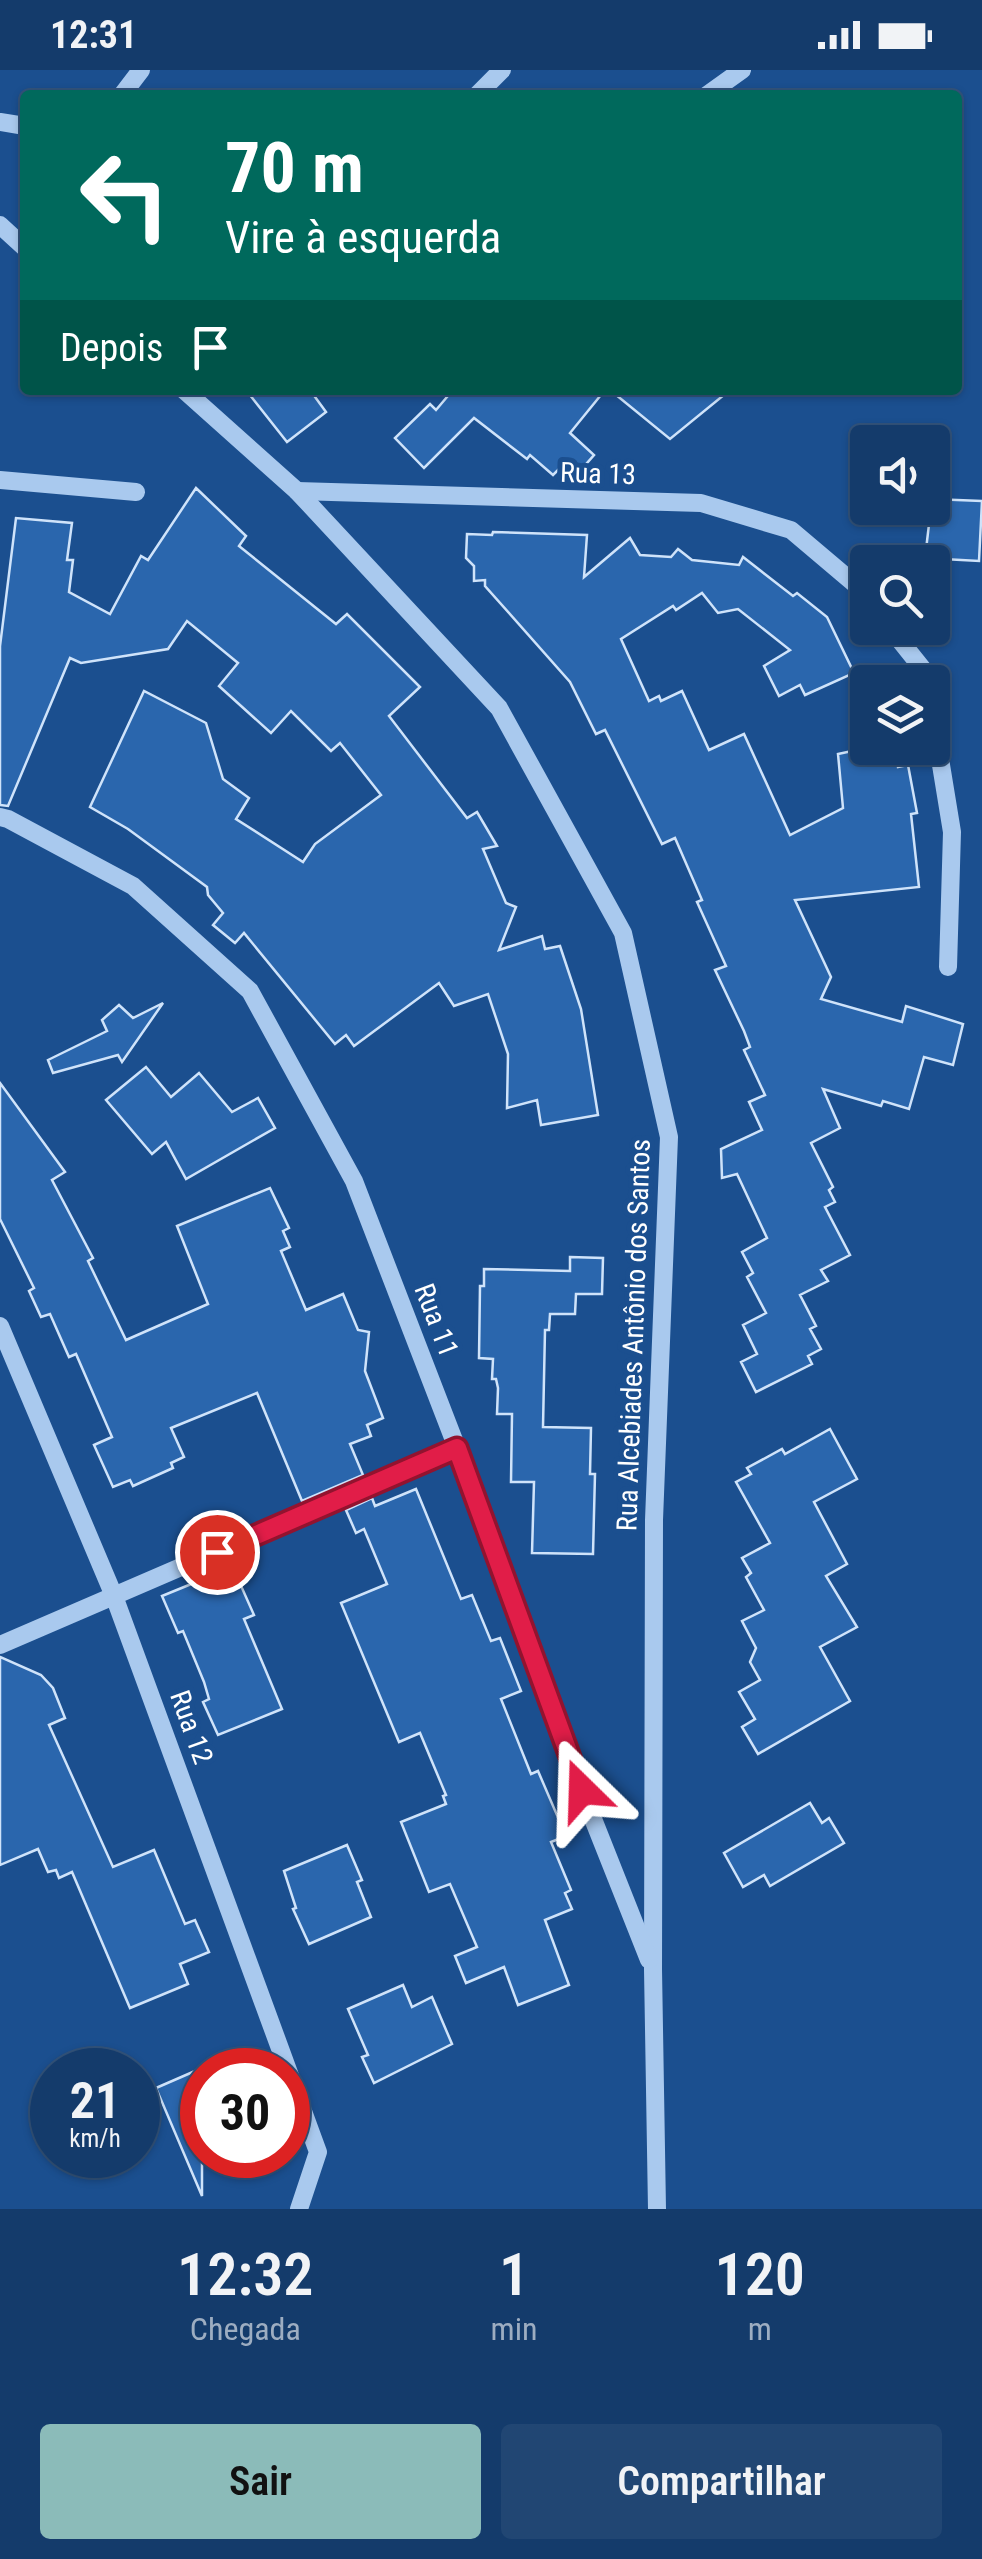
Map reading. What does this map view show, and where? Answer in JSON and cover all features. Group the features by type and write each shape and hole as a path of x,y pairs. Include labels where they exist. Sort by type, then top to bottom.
{"street":[{"path":"126,90 141,70"},
{"path":"483,90 502,70"},
{"path":"714,90 742,70"},
{"path":"0,226 20,244"},
{"name":"Rua Alcebiades Antônio dos Santos","path":"190,395 297,491 499,708 623,933 670,1137 654,1520 657,2209"},
{"path":"0,480 136,492"},
{"name":"Rua 13","path":"297,491 701,504 790,530 850,581"},
{"path":"904,645 920,665"},
{"path":"941,765 952,832 948,967"},
{"name":"Rua 11","path":"0,817 134,886 250,992 354,1181 457,1448 553,1718 653,1969"},
{"name":"Rua 12","path":"0,1326 114,1596 318,2152 299,2209"},
{"path":"0,1645 457,1448"}],"building":[{"path":"250,395 314,395 326,412 287,442"},
{"path":"444,395 601,395 570,433 594,455 572,480 559,469 553,475 474,418 424,468 395,438 430,404 436,410 447,397"},
{"path":"616,395 724,395 670,439"},
{"path":"196,488 246,536 239,546 336,624 347,614 420,687 389,716 467,818 477,812 497,846 483,849 506,903 516,907 499,950 542,936 545,949 560,946 581,1009 598,1115 541,1125 537,1100 507,1108 508,1054 488,994 454,1006 439,983 354,1046 346,1035 335,1044 244,933 235,943 213,925 223,913 208,895 207,887 128,829 90,807 144,691 206,723 223,779 249,798 236,819 303,862 315,844 381,795 340,743 331,751 291,711 271,733 219,686 238,663 187,621 168,649 81,663 70,658 8,806 0,805 0,646 16,518 72,523 67,560 73,560 69,592 110,614 141,556 148,560"},
{"path":"950,500 982,501 979,561 950,559 950,545 927,545 929,525 950,525"},
{"path":"467,534 587,535 584,577 630,538 640,555 671,557 678,549 692,560 739,565 743,557 827,617 850,665 850,675 805,695 800,685 779,696 764,666 790,650 738,609 718,613 702,593 676,610 673,606 621,639 649,701 659,696 661,701 682,691 709,750 744,734 790,835 843,808 838,754 850,751 850,765 908,765 917,813 911,814 919,887 795,900 831,977 821,999 902,1022 906,1006 963,1024 953,1065 924,1057 909,1109 883,1101 881,1106 823,1089 840,1128 811,1143 833,1187 829,1190 835,1202 825,1207 850,1255 821,1270 828,1281 800,1295 816,1326 810,1329 821,1349 808,1356 812,1364 756,1392 741,1362 757,1354 743,1325 766,1313 747,1277 753,1273 742,1252 767,1238 737,1174 722,1178 721,1149 762,1130 749,1102 765,1095 744,1050 750,1047 744,1031 715,970 726,966 697,902 702,900 675,838 662,844 605,730 596,734 570,682 485,586 485,580 474,581 474,566 466,558"},
{"path":"163,1003 122,1062 118,1055 53,1073 48,1060 107,1031 102,1020 119,1005 133,1018"},
{"path":"146,1067 171,1097 199,1073 232,1112 258,1098 275,1128 186,1179 166,1142 152,1154 106,1100"},
{"path":"0,1083 65,1172 52,1180 93,1258 88,1261 126,1340 208,1304 177,1226 270,1188 289,1228 283,1231 290,1247 281,1251 306,1310 343,1294 358,1330 369,1332 365,1371 383,1418 367,1425 371,1436 350,1444 363,1475 302,1501 257,1393 171,1428 184,1457 171,1463 173,1468 133,1486 130,1480 113,1487 94,1445 112,1437 76,1354 69,1357 50,1314 41,1317 29,1291 34,1288 0,1219"},
{"path":"570,1257 603,1258 602,1294 576,1294 575,1314 550,1314 549,1330 545,1330 543,1427 591,1428 590,1474 595,1474 593,1554 532,1553 534,1482 511,1482 512,1414 497,1414 493,1359 479,1358 480,1286 484,1286 484,1269 570,1271"},
{"path":"830,1429 857,1479 814,1502 847,1564 826,1576 857,1627 820,1647 850,1701 758,1754 742,1727 755,1719 739,1692 760,1680 750,1662 756,1648 742,1621 764,1610 746,1577 751,1573 742,1558 770,1543 736,1482 751,1474 747,1468 782,1449 785,1454"},
{"path":"416,1489 461,1599 472,1595 491,1641 500,1638 521,1691 501,1699 531,1774 538,1771 566,1836 551,1842 571,1890 565,1893 572,1909 545,1920 569,1985 518,2005 504,1967 466,1983 455,1956 477,1947 450,1884 429,1892 401,1822 446,1804 446,1795 420,1733 399,1742 341,1603 387,1584 364,1529 356,1533 346,1510 372,1498 375,1506"},
{"path":"228,1569 233,1581 238,1579 254,1615 244,1619 282,1709 218,1735 203,1702 209,1699 204,1682 183,1631 178,1633 162,1596"},
{"path":"0,1657 41,1675 53,1688 65,1718 49,1725 113,1867 154,1850 185,1924 195,1920 209,1952 180,1964 188,1984 130,2008 72,1872 59,1878 56,1870 48,1872 38,1849 0,1865"},
{"path":"810,1803 822,1823 829,1818 844,1843 770,1886 764,1875 743,1887 724,1853"},
{"path":"347,1845 362,1880 357,1882 371,1917 309,1944 293,1909 296,1908 284,1871"},
{"path":"403,1985 412,2007 432,1997 452,2044 374,2083 362,2057 368,2055 348,2009"},
{"path":"180,2078 180,2144 160,2097 160,2086"},
{"path":"194,2178 202,2178 202,2196"}],"route":[{"path":"217,1552 457,1448 582,1790"}]}
